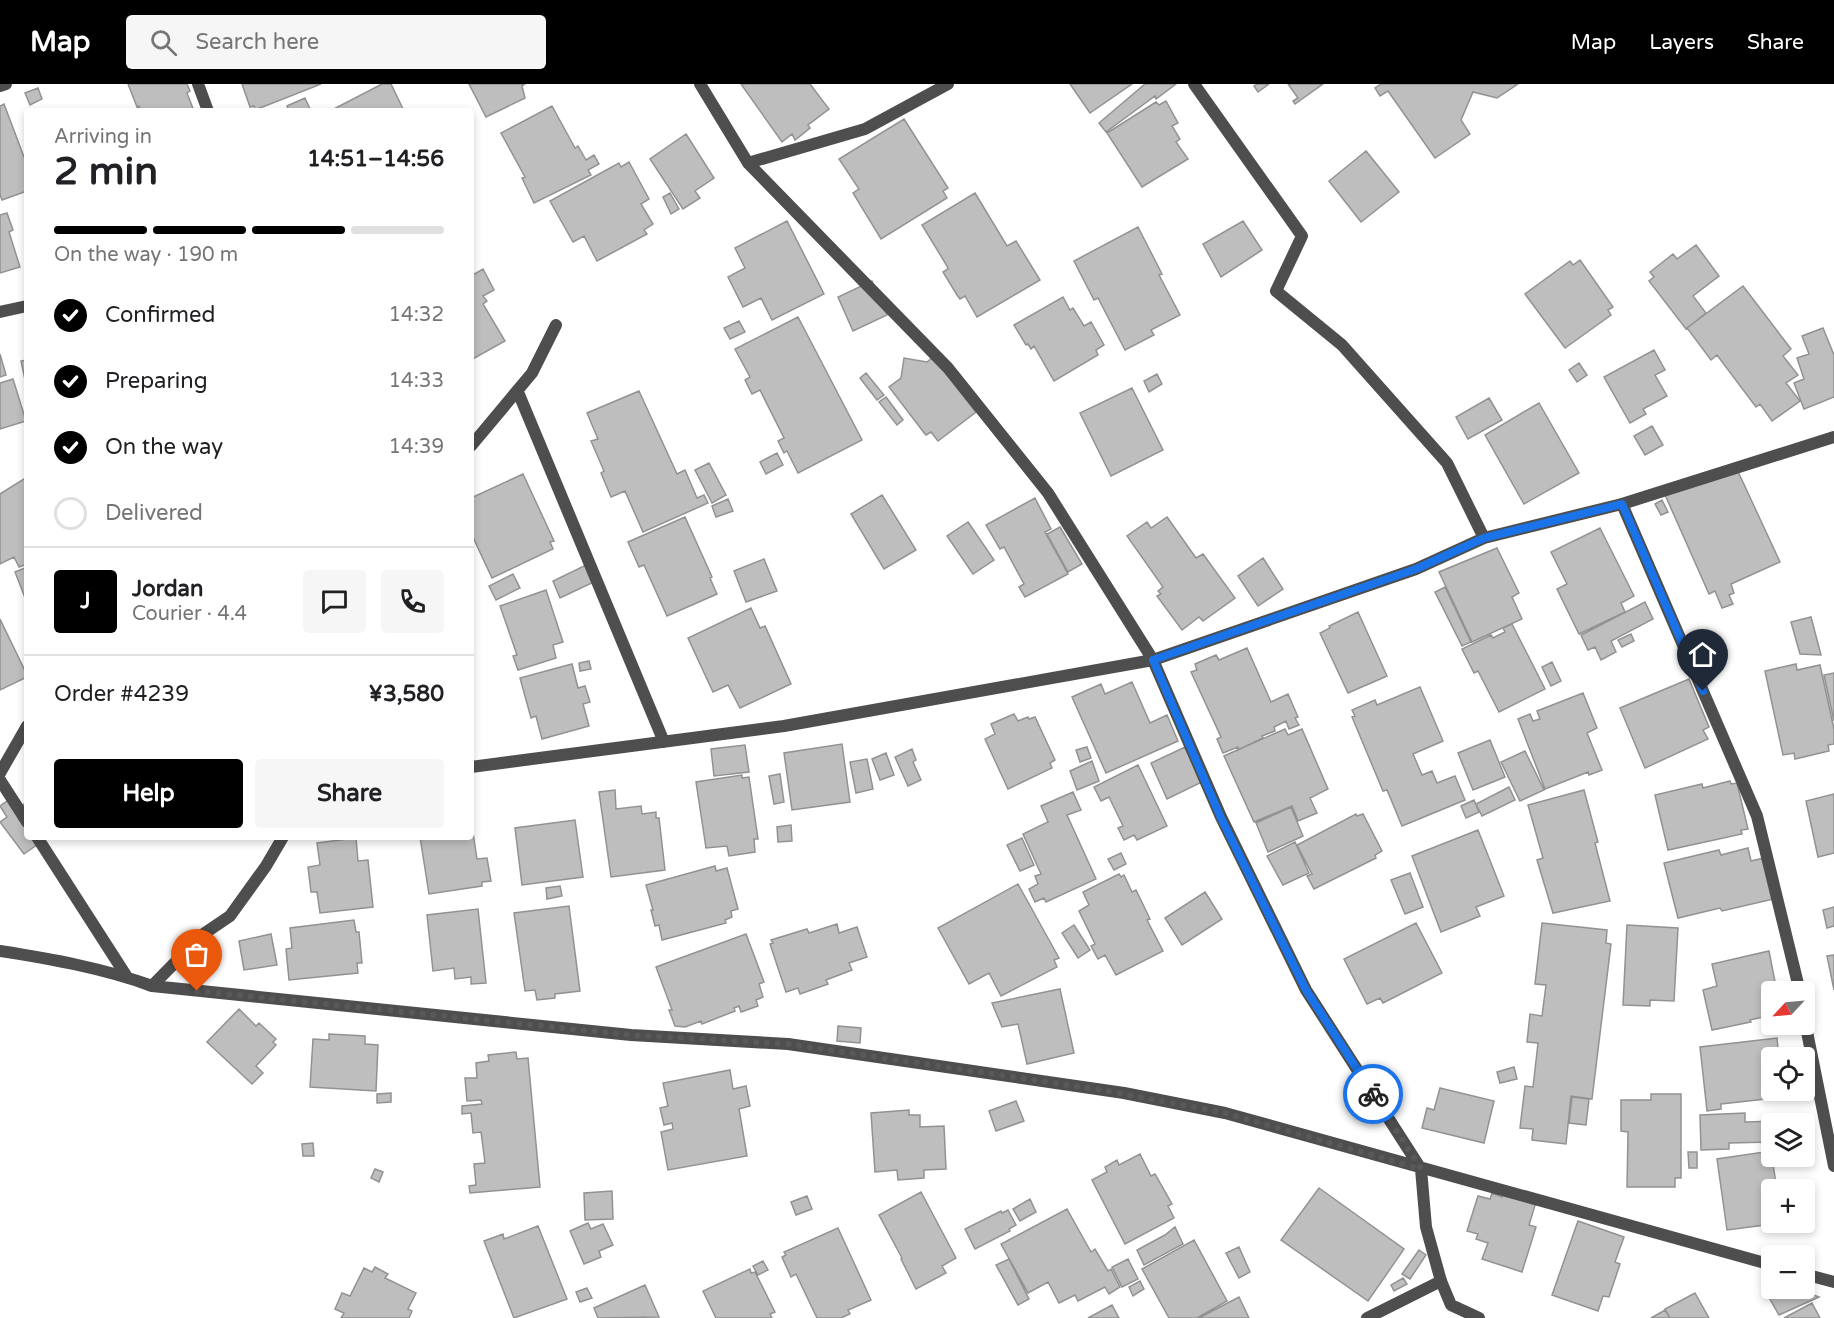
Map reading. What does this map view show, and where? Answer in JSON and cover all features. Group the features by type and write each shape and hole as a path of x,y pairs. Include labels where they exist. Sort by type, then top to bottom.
{"street":[{"path":"0,86 6,84"},
{"path":"198,84 207,108"},
{"path":"700,84 748,163 948,368 1048,493 1153,660 1221,818 1306,990 1421,1169 1426,1227 1441,1281 1451,1305 1479,1318"},
{"path":"748,163 866,129 948,84"},
{"path":"1194,84 1302,236 1276,291 1342,345 1447,463 1484,538"},
{"path":"0,312 24,307"},
{"path":"474,443 532,373 556,325"},
{"path":"518,392 664,742"},
{"path":"474,767 784,726 1153,660 1416,569 1484,538 1622,504 1834,437"},
{"path":"1622,504 1757,816 1797,981"},
{"path":"0,773 24,731"},
{"path":"0,780 24,817"},
{"path":"39,840 128,977"},
{"path":"152,986 202,935 230,916 266,866 281,840"},
{"path":"0,951 128,977 152,986 631,1035 788,1044 1124,1093 1225,1113 1761,1262"},
{"path":"1808,1035 1834,1166"},
{"path":"1815,1277 1834,1282"},
{"path":"1367,1318 1441,1281"}],"building":[{"path":"128,84 187,84 190,91 187,93 193,108 140,108 139,106 137,107"},
{"path":"242,84 321,84 260,108 250,107"},
{"path":"382,84 391,84 403,108 336,108"},
{"path":"469,84 525,84 522,86 525,98 486,117"},
{"path":"741,84 810,84 829,109 808,125 810,128 795,140 792,134 782,142"},
{"path":"1070,84 1132,84 1090,113"},
{"path":"1145,84 1176,84 1156,99 1155,96 1106,132 1099,123"},
{"path":"1269,84 1258,92 1254,86"},
{"path":"1288,84 1323,84 1295,104 1293,101 1298,98"},
{"path":"1381,84 1518,84 1497,98 1473,92 1461,120 1470,134 1435,158 1388,91 1380,96 1375,88"},
{"path":"38,88 42,99 30,105 25,93"},
{"path":"305,98 310,108 288,108 287,106"},
{"path":"1166,101 1178,123 1172,126 1180,139 1176,142 1188,159 1142,187 1107,133 1156,102 1159,105"},
{"path":"4,104 24,157 24,192 2,200 0,195 0,106"},
{"path":"552,106 575,148 578,146 586,160 594,155 599,164 588,170 591,175 534,203 522,178 525,177 501,133"},
{"path":"904,119 948,188 943,191 947,198 881,239 853,193 859,189 839,159"},
{"path":"686,134 714,178 695,191 700,198 683,209 650,159"},
{"path":"1366,151 1399,192 1361,222 1329,181"},
{"path":"629,162 649,199 641,204 653,224 644,230 647,234 597,261 584,236 573,242 550,201 619,163 621,167"},
{"path":"670,193 679,209 671,214 663,197"},
{"path":"975,193 1007,246 1016,241 1040,280 977,317 965,296 960,299 943,272 948,269 947,266 922,225"},
{"path":"7,213 13,230 9,232 20,267 0,273 0,215"},
{"path":"787,221 824,294 772,320 761,298 743,307 728,277 745,268 735,248"},
{"path":"1243,221 1262,250 1221,277 1203,244"},
{"path":"1138,227 1180,315 1151,330 1154,335 1125,350 1098,298 1094,300 1074,261"},
{"path":"1696,245 1719,276 1693,296 1706,313 1686,329 1649,281 1654,277 1650,272 1673,254 1677,259"},
{"path":"1580,260 1613,307 1608,310 1611,315 1565,348 1525,294 1570,261 1573,265"},
{"path":"483,269 494,290 483,296 487,301 483,304 505,341 474,358 474,274"},
{"path":"872,281 887,315 853,331 838,297"},
{"path":"1743,286 1791,349 1783,356 1798,375 1786,383 1800,401 1772,421 1760,404 1756,407 1717,355 1711,360 1687,328"},
{"path":"1063,297 1070,310 1073,308 1084,326 1091,322 1104,345 1096,350 1098,355 1054,381 1034,346 1031,349 1028,344 1026,345 1014,325"},
{"path":"798,317 862,440 798,473 787,451 784,453 778,441 784,438 760,390 752,394 745,380 750,377 735,349"},
{"path":"739,321 745,332 730,339 724,328"},
{"path":"1823,328 1834,355 1834,397 1804,409 1794,383 1804,379 1797,358 1809,354 1802,336"},
{"path":"1654,350 1665,370 1655,375 1667,396 1643,409 1646,414 1630,423 1604,377"},
{"path":"0,354 6,375 0,377"},
{"path":"933,357 976,412 938,441 931,432 925,434 889,387 901,378 904,358 927,362"},
{"path":"1579,363 1587,375 1577,382 1569,370"},
{"path":"866,373 884,395 877,400 860,378"},
{"path":"1157,374 1162,384 1149,392 1144,381"},
{"path":"13,379 24,422 0,429 0,383"},
{"path":"1132,388 1163,450 1111,476 1080,413"},
{"path":"639,391 677,474 685,470 697,498 704,495 708,503 643,532 625,491 611,497 601,473 604,471 591,441 598,439 587,413"},
{"path":"886,397 903,420 897,425 879,402"},
{"path":"1489,398 1502,420 1468,439 1456,417"},
{"path":"1539,403 1579,473 1524,504 1485,435"},
{"path":"1652,426 1663,445 1645,455 1634,436"},
{"path":"777,453 783,465 766,474 760,462"},
{"path":"709,463 726,495 712,503 695,470"},
{"path":"1735,465 1780,562 1731,584 1734,593 1729,595 1733,604 1722,608 1715,591 1709,594 1662,488"},
{"path":"523,474 554,541 550,542 553,549 492,578 474,539 474,497"},
{"path":"24,479 24,565 19,567 14,557 0,564 0,494"},
{"path":"882,495 916,550 884,569 851,514"},
{"path":"1035,498 1051,529 1045,532 1068,574 1025,597 1019,587 1024,584 1004,547 1000,549 986,525"},
{"path":"728,499 733,511 716,517 712,506"},
{"path":"1662,500 1668,512 1661,515 1655,504"},
{"path":"685,517 712,577 710,578 717,594 667,616 644,565 639,567 628,542"},
{"path":"1167,517 1196,558 1203,554 1235,598 1203,621 1199,617 1182,630 1157,596 1161,594 1158,591 1163,587 1127,536 1147,522 1151,528"},
{"path":"968,522 994,560 973,574 947,536"},
{"path":"1060,527 1082,564 1068,572 1047,534"},
{"path":"1600,528 1634,596 1621,603 1625,612 1579,634 1557,589 1567,584 1551,552"},
{"path":"1497,548 1519,593 1512,597 1522,619 1472,642 1439,572"},
{"path":"1263,558 1283,589 1258,606 1238,576"},
{"path":"764,559 777,591 746,602 734,571"},
{"path":"586,565 594,582 560,598 553,581"},
{"path":"24,568 24,595 15,572"},
{"path":"513,574 520,588 496,600 489,586"},
{"path":"1445,587 1471,642 1462,646 1435,592"},
{"path":"546,590 563,642 553,645 556,658 518,670 513,656 517,655 500,606"},
{"path":"1645,602 1653,619 1611,641 1616,652 1601,660 1595,647 1588,650 1581,635"},
{"path":"751,608 760,628 765,626 791,684 740,708 728,685 713,692 688,638"},
{"path":"1358,612 1387,676 1348,693 1320,633"},
{"path":"1811,617 1821,655 1800,654 1791,622"},
{"path":"0,619 24,669 24,678 0,690"},
{"path":"1512,624 1545,689 1499,712 1478,671 1474,673 1462,649 1491,635 1493,638 1505,632 1503,628"},
{"path":"1631,634 1634,641 1622,647 1618,640"},
{"path":"1247,648 1271,702 1288,694 1299,725 1289,729 1286,721 1274,727 1275,731 1262,736 1263,738 1238,750 1238,747 1223,753 1217,739 1221,737 1191,672 1197,670 1195,664 1216,655 1219,660"},
{"path":"589,661 591,669 580,671 579,663"},
{"path":"1552,662 1561,681 1551,686 1542,667"},
{"path":"572,664 578,688 585,686 590,702 583,704 589,726 542,739 536,716 531,718 520,678"},
{"path":"1796,664 1797,670 1820,665 1834,729 1834,744 1828,745 1829,751 1795,759 1794,753 1783,755 1765,671"},
{"path":"1834,673 1834,721 1824,675"},
{"path":"1689,679 1709,727 1703,730 1708,739 1645,768 1620,708"},
{"path":"1132,682 1150,723 1167,715 1178,741 1106,773 1072,697 1101,684 1105,694"},
{"path":"1420,687 1443,741 1413,754 1422,775 1432,771 1437,783 1455,776 1465,800 1402,826 1387,790 1383,791 1352,717 1355,716 1352,710 1375,700 1377,705"},
{"path":"1583,693 1597,728 1587,733 1602,770 1589,775 1588,772 1545,789 1518,719 1530,714 1533,721 1540,719 1537,711"},
{"path":"1014,714 1018,721 1035,717 1055,760 1050,763 1052,768 1008,789 985,739 995,734 991,724"},
{"path":"1285,729 1288,735 1302,729 1328,789 1310,798 1317,813 1298,821 1292,806 1254,822 1224,756"},
{"path":"1490,740 1505,777 1473,790 1458,753"},
{"path":"842,744 850,802 792,810 784,753"},
{"path":"745,745 749,772 714,776 711,749"},
{"path":"1087,747 1091,758 1080,762 1076,750"},
{"path":"1185,747 1202,782 1167,799 1151,763"},
{"path":"912,749 916,760 913,762 921,780 908,786 895,757"},
{"path":"1525,751 1544,790 1520,801 1501,762"},
{"path":"886,753 894,775 880,780 872,759"},
{"path":"867,759 873,789 856,793 850,762"},
{"path":"1092,761 1099,781 1077,790 1070,771"},
{"path":"1138,765 1167,826 1137,840 1134,835 1124,840 1118,828 1123,826 1109,797 1101,801 1094,787"},
{"path":"780,774 784,802 774,804 769,776"},
{"path":"742,775 742,778 749,777 758,839 754,839 755,852 729,856 727,846 706,848 696,782"},
{"path":"1730,781 1731,784 1737,783 1748,829 1741,830 1742,834 1668,850 1655,795 1702,784 1703,788"},
{"path":"1509,787 1515,800 1482,816 1476,804"},
{"path":"615,790 616,809 641,806 642,814 656,812 656,818 659,818 665,870 611,877 599,792"},
{"path":"1584,790 1610,901 1553,913 1537,860 1543,858 1528,805"},
{"path":"1073,792 1081,810 1067,815 1096,879 1046,902 1044,898 1035,902 1029,889 1038,884 1035,876 1041,874 1023,834 1048,822 1041,806"},
{"path":"1834,794 1834,853 1818,857 1806,801"},
{"path":"10,799 17,809 24,804 24,840 44,840 24,854 0,822 7,817 0,806"},
{"path":"1474,800 1479,812 1466,818 1461,806"},
{"path":"1291,807 1303,836 1268,852 1256,823"},
{"path":"1356,814 1357,816 1363,814 1382,851 1375,855 1376,858 1314,889 1307,876 1312,874 1297,845"},
{"path":"575,820 583,877 522,885 515,828"},
{"path":"791,825 792,841 778,842 777,827"},
{"path":"1478,830 1504,896 1476,907 1480,916 1441,932 1412,856"},
{"path":"1022,838 1034,865 1020,871 1007,845"},
{"path":"474,839 477,859 487,858 491,881 482,882 482,886 429,894 420,840"},
{"path":"356,840 358,861 368,860 373,907 320,913 317,892 311,892 308,867 320,865 317,843"},
{"path":"1295,842 1309,873 1283,885 1267,856"},
{"path":"1748,848 1751,861 1764,858 1778,898 1678,918 1664,863 1719,850 1721,855"},
{"path":"1121,853 1126,864 1114,870 1108,859"},
{"path":"715,866 716,871 727,868 738,909 731,911 732,917 725,920 726,923 662,940 659,925 655,926 646,885"},
{"path":"1410,873 1423,907 1405,914 1391,880"},
{"path":"1119,874 1121,877 1124,875 1132,892 1136,890 1150,919 1147,920 1163,951 1116,975 1105,955 1098,959 1091,946 1095,944 1079,911 1089,905 1083,892"},
{"path":"1018,884 1059,958 1054,960 1057,967 1001,996 989,973 969,984 938,928"},
{"path":"560,886 562,896 547,899 546,888"},
{"path":"1205,892 1222,919 1182,945 1165,918"},
{"path":"569,906 580,991 555,994 555,998 537,1000 535,990 525,991 514,913"},
{"path":"1834,907 1834,926 1827,928 1823,910"},
{"path":"478,909 486,983 471,984 471,977 455,979 454,968 433,971 427,915"},
{"path":"354,920 356,932 359,932 362,963 357,963 358,973 289,980 286,949 292,948 290,928"},
{"path":"1416,923 1442,973 1383,1003 1380,998 1367,1004 1344,959"},
{"path":"1542,923 1607,930 1606,943 1611,944 1592,1099 1571,1096 1566,1144 1532,1140 1533,1129 1520,1128 1525,1086 1533,1087 1538,1043 1527,1042 1530,1014 1542,1016 1546,985 1535,984"},
{"path":"837,924 839,933 857,927 867,957 849,963 852,970 826,980 828,984 800,994 798,988 786,992 770,944 773,943 771,940 807,929 809,933"},
{"path":"1074,925 1090,950 1078,958 1062,933"},
{"path":"1627,925 1678,928 1674,1001 1650,1000 1650,1006 1623,1005"},
{"path":"271,934 277,965 244,970 239,941"},
{"path":"746,934 764,982 759,984 763,997 756,1000 758,1006 741,1012 739,1006 734,1008 735,1011 702,1024 701,1021 685,1027 675,1026 669,1010 672,1010 656,967"},
{"path":"1769,951 1775,981 1761,981 1761,1018 1750,1020 1751,1022 1712,1030 1703,990 1717,986 1712,964"},
{"path":"1834,955 1834,990 1827,956"},
{"path":"1060,989 1074,1053 1027,1064 1018,1024 1002,1027 992,1003"},
{"path":"239,1009 256,1026 259,1023 276,1039 273,1042 276,1045 256,1066 263,1073 252,1084 207,1042"},
{"path":"838,1026 861,1028 860,1043 837,1041"},
{"path":"329,1034 365,1036 365,1044 378,1045 376,1091 310,1087 313,1039 329,1040"},
{"path":"1777,1038 1778,1047 1761,1047 1761,1100 1721,1104 1721,1109 1707,1111 1700,1047"},
{"path":"516,1052 517,1059 528,1058 540,1187 470,1193 469,1186 476,1185 474,1164 485,1163 481,1132 473,1133 471,1113 462,1114 462,1106 482,1104 481,1100 467,1101 465,1078 477,1078 476,1063 489,1061 488,1055"},
{"path":"1514,1067 1517,1079 1500,1083 1497,1072"},
{"path":"1815,1068 1823,1088 1815,1090"},
{"path":"730,1070 733,1089 746,1086 750,1106 739,1109 747,1156 668,1170 661,1132 673,1129 672,1123 664,1125 660,1108 668,1106 663,1083"},
{"path":"1440,1088 1494,1101 1484,1143 1422,1128 1427,1108 1434,1110"},
{"path":"391,1093 391,1102 377,1103 377,1094"},
{"path":"1651,1094 1681,1094 1681,1178 1675,1178 1675,1187 1627,1187 1628,1132 1621,1131 1621,1100 1651,1100"},
{"path":"1572,1097 1589,1099 1586,1125 1569,1123"},
{"path":"1016,1101 1024,1121 996,1131 989,1111"},
{"path":"909,1110 909,1115 920,1115 920,1127 944,1126 946,1169 924,1170 924,1178 898,1180 897,1170 875,1172 871,1113"},
{"path":"1745,1113 1745,1122 1761,1122 1761,1142 1729,1143 1729,1149 1701,1150 1700,1115"},
{"path":"313,1143 314,1156 303,1156 302,1144"},
{"path":"1688,1152 1697,1152 1697,1168 1689,1168"},
{"path":"1761,1152 1761,1167 1773,1167 1775,1179 1761,1179 1761,1226 1727,1230 1717,1159"},
{"path":"1140,1154 1151,1176 1155,1174 1172,1204 1168,1206 1174,1218 1125,1244 1092,1180 1107,1172 1105,1167 1117,1160 1119,1165"},
{"path":"375,1169 383,1172 379,1182 371,1178"},
{"path":"1319,1188 1404,1249 1368,1301 1281,1240"},
{"path":"612,1191 613,1219 585,1220 584,1193"},
{"path":"921,1192 956,1258 942,1266 946,1273 916,1289 879,1215"},
{"path":"1504,1192 1536,1202 1529,1225 1536,1227 1522,1272 1482,1259 1488,1243 1476,1239 1478,1234 1467,1231 1478,1196 1490,1199 1492,1193 1502,1197"},
{"path":"807,1196 812,1209 796,1215 791,1202"},
{"path":"1030,1199 1036,1212 1020,1221 1013,1209"},
{"path":"1067,1209 1091,1252 1095,1249 1108,1271 1111,1269 1120,1287 1109,1294 1105,1287 1078,1301 1075,1295 1059,1303 1048,1282 1028,1293 1001,1244"},
{"path":"1008,1210 1016,1225 1009,1229 1010,1231 975,1249 965,1229 1001,1211 1002,1213"},
{"path":"1578,1221 1624,1237 1615,1262 1620,1264 1609,1297 1603,1296 1598,1311 1552,1295"},
{"path":"588,1223 591,1229 603,1224 613,1245 599,1251 601,1257 584,1264 570,1231"},
{"path":"538,1226 567,1299 514,1318 484,1241 503,1234 504,1239"},
{"path":"1175,1227 1183,1244 1144,1265 1137,1250"},
{"path":"838,1228 871,1300 848,1310 850,1314 841,1318 817,1318 796,1274 791,1277 782,1257 786,1255 784,1252"},
{"path":"1194,1240 1227,1301 1197,1318 1169,1318 1142,1269"},
{"path":"1239,1247 1250,1272 1239,1278 1226,1253"},
{"path":"1419,1250 1426,1255 1410,1279 1402,1274"},
{"path":"1009,1259 1029,1299 1018,1305 996,1265"},
{"path":"1128,1259 1138,1279 1122,1287 1112,1267"},
{"path":"763,1261 768,1270 758,1275 753,1266"},
{"path":"375,1267 388,1274 385,1278 416,1293 408,1309 412,1311 409,1318 341,1318 344,1313 335,1309 342,1293 350,1296 364,1268 372,1272"},
{"path":"750,1269 751,1273 755,1272 775,1312 770,1314 772,1318 716,1318 703,1291"},
{"path":"1403,1278 1407,1284 1394,1291 1391,1285"},
{"path":"1140,1281 1144,1289 1133,1296 1129,1287"},
{"path":"645,1285 659,1317 598,1318 594,1308"},
{"path":"587,1288 592,1298 580,1302 576,1292"},
{"path":"1695,1293 1709,1318 1670,1318 1665,1309"},
{"path":"1239,1297 1249,1318 1199,1318"},
{"path":"1770,1299 1815,1299 1779,1315"},
{"path":"1812,1303 1820,1318 1784,1318"},
{"path":"1112,1305 1119,1318 1088,1318"},
{"path":"1665,1310 1670,1318 1651,1318"}],"way so far":[{"path":"197,991 631,1035 788,1044 1124,1093 1225,1113 1421,1169 1373,1094"}],"route":[{"path":"1373,1094 1306,990 1221,818 1153,660 1416,569 1484,538 1622,504 1703,691"}]}
